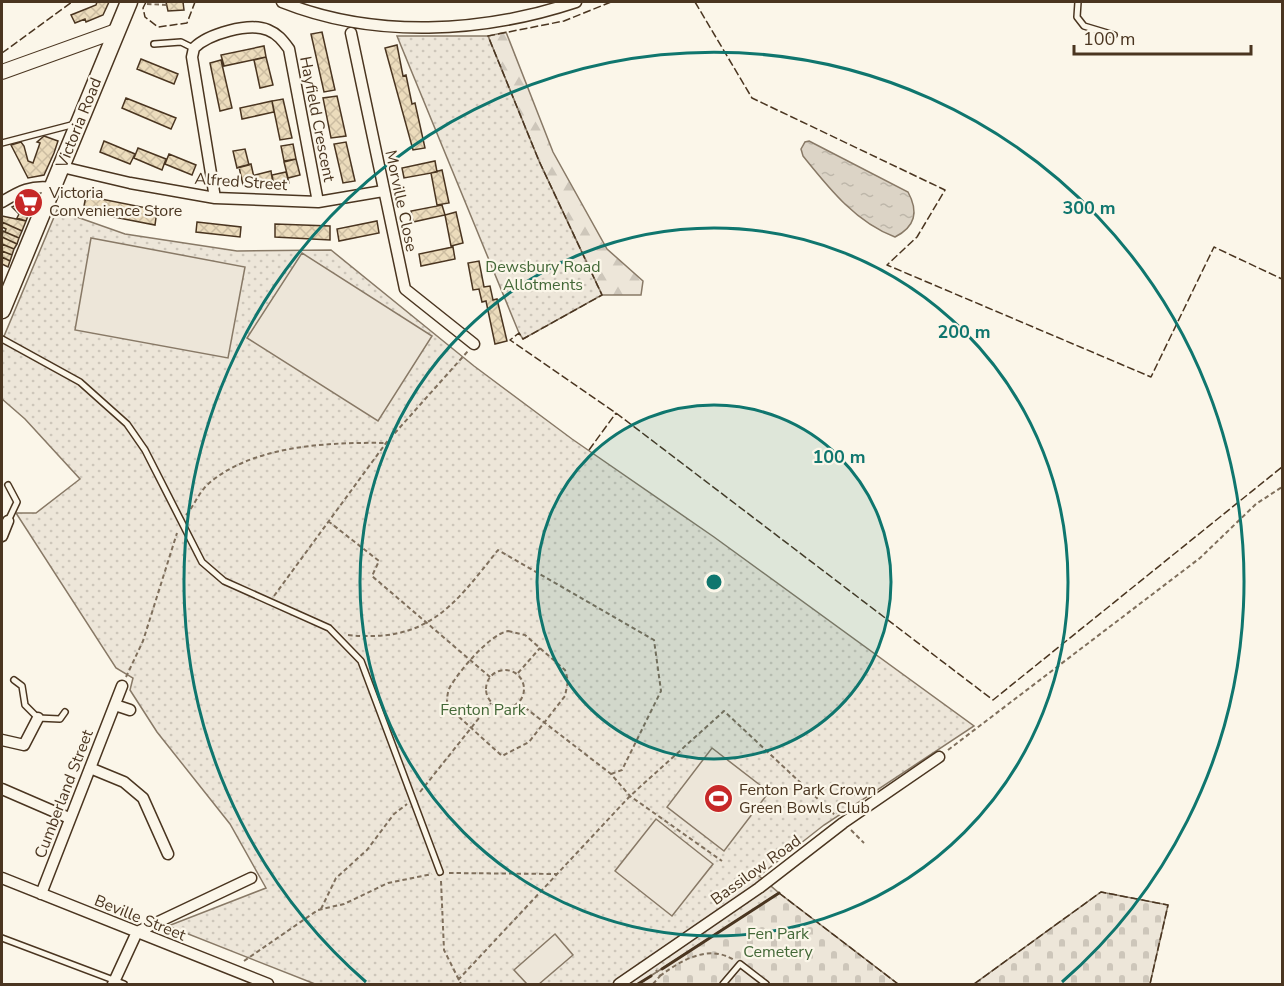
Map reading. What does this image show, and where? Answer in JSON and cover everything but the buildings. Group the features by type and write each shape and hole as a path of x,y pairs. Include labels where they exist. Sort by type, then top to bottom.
{"main road":[{"name":"Victoria Road","path":"2,310 129,2"}],"street":[{"path":"282,2 303,6 348,22 430,27 497,22 575,2"},
{"name":"Hayfield Crescent","path":"194,48 216,33 262,28 280,38 288,49 318,202"},
{"path":"2,72 116,31"},
{"name":"Morville Close","path":"351,33 405,289 474,345"},
{"path":"194,48 192,57 214,198"},
{"name":"Alfred Street","path":"62,167 130,183 214,198 318,202 383,191"},
{"path":"2,202 24,189 36,186 53,188"},
{"path":"2,536 8,521"},
{"name":"Cumberland Street","path":"41,894 122,686"},
{"path":"115,705 130,710"},
{"path":"2,740 24,745 38,718"},
{"name":"Bassilow Road","path":"619,984 759,888 843,823 939,757"},
{"path":"90,768 124,782 142,798 168,854"},
{"path":"2,789 69,818"},
{"name":"Beville Street","path":"2,878 268,984"},
{"path":"117,983 137,932 252,878"}],"lane":[{"path":"1078,2 1077,17 1084,26 1114,35"},
{"path":"154,44 181,42 194,48"},
{"path":"2,143 79,124"},
{"path":"2,339 80,382 127,424 145,450 202,562 224,581 329,628 361,661 440,872"},
{"path":"8,485 17,501 8,521"},
{"path":"14,680 22,686 25,705 38,718 60,719 65,712"},
{"path":"2,938 117,983"},
{"path":"723,984 740,964 765,984"}],"path":[{"path":"147,4 166,5"},
{"path":"270,601 386,443 474,345"},
{"path":"122,686 143,641 181,520 209,484 247,460 331,442 386,443"},
{"path":"939,757 1200,558 1256,504 1282,487"},
{"path":"328,521 379,561 372,576 490,677"},
{"path":"329,628 342,634 363,636 396,634 427,624 457,600 498,550 654,640 661,691 622,770 611,774"},
{"path":"508,631 525,635 565,670 568,681 565,696 529,742 502,756 471,731 447,706 448,689 471,661 496,633 508,631"},
{"path":"517,674 540,648"},
{"path":"504,670 517,674 525,689 519,703 509,709 500,708 492,703 485,688 490,677 504,670"},
{"path":"321,909 336,878 367,850 394,814 413,800 492,703"},
{"path":"519,703 611,774 630,796 722,861"},
{"path":"458,980 630,796 724,711 864,843"},
{"path":"232,970 321,909 344,904 388,883 440,872 557,874"},
{"path":"440,872 444,950 461,984"},
{"path":"653,984 672,966 702,953 728,956 740,964"},
{"path":"650,963 660,976"}],"green space":[{"path":"506,32 553,152 607,249 643,281 641,295 602,295 539,161 488,36"},
{"name":"Dewsbury Road Allotments","path":"397,36 488,36 539,161 602,295 523,339"},
{"name":"Fenton Park","path":"57,210 125,234 237,251 331,250 474,366 572,439 714,537 974,726 824,825 759,876 779,893 638,984 315,984 168,926 266,888 230,824 157,732 130,690 133,678 116,668 16,513 36,513 80,479 25,419 2,399 2,341"},
{"path":"91,238 245,267 228,358 75,330"},
{"path":"302,253 432,336 378,421 247,338"},
{"name":"Fenton Park Crown Green Bowls Club","path":"712,748 769,792 724,851 667,807"},
{"path":"656,819 713,864 672,916 615,871"},
{"path":"1101,892 1168,905 1150,984 974,984"},
{"name":"Fen Park Cemetery","path":"779,893 898,984 638,984"},
{"path":"555,934 573,955 539,984 527,984 514,970"}],"water":[{"path":"809,141 908,192 914,212 907,229 895,237 855,213 803,156 801,149 805,142"}],"fence":[{"path":"2,53 72,2"},
{"path":"146,2 143,8 145,17 158,27 187,23 195,2"},
{"path":"611,2 564,21 488,36 539,161 602,295 523,339 519,333 510,340 616,413 993,700 1282,467"},
{"path":"695,2 752,98 945,190 917,237 887,265 1151,377 1214,247 1282,279"},
{"path":"589,450 616,413"},
{"path":"974,984 1101,892 1168,905 1150,984"},
{"path":"779,893 898,984"}],"wall":[{"path":"662,969 779,893"},
{"path":"638,984 651,976"}],"place":[{"name":"Victoria Convenience Store","path":"28,202"},
{"name":"Fenton Park Crown Green Bowls Club","path":"718,799"}]}
